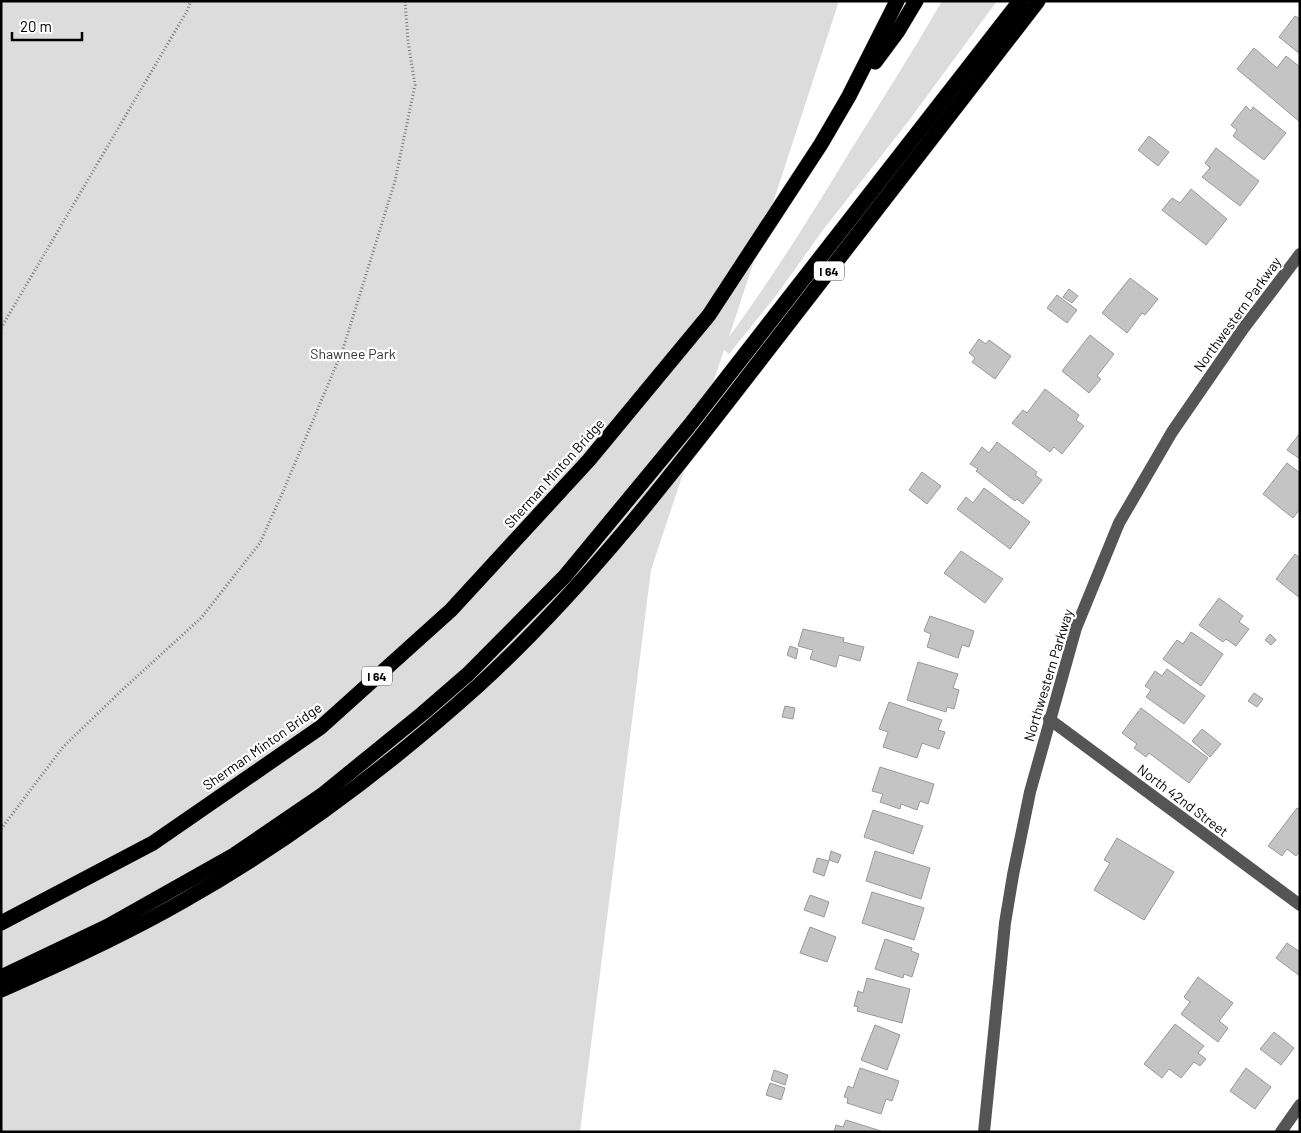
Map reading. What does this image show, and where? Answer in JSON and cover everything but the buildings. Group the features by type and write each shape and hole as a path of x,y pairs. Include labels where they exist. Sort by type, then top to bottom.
{"highway":[{"name":"I 64","path":"849,96 897,1"},
{"path":"849,96 898,31 916,1"},
{"path":"1,977 108,926 234,856 322,796 468,674 565,576 689,426 1020,1"},
{"name":"I 64","path":"1,990 106,941 185,900 314,818 426,731 481,682 572,592 655,496 1038,1"},
{"name":"Sherman Minton Bridge","path":"1,923 153,843 320,727 451,610 589,460 709,315 821,144 849,96"}],"street":[{"name":"Northwestern Parkway","path":"984,1132 1005,924 1030,792 1076,628 1119,523 1172,432 1243,330 1300,254"},
{"name":"North 42nd Street","path":"1049,719 1300,905"},
{"path":"1281,1132 1300,1106"}],"path":[{"path":"1,328 187,11 191,1"},
{"path":"1,829 63,747 201,618 260,543 343,349 395,181 416,85 408,41 405,1"}],"green space":[{"name":"Shawnee Park","path":"1,1 839,1 729,337 806,223 942,1 997,1 907,123 823,230 778,293 729,354 724,350 651,570 580,1132 1,1132"}]}
